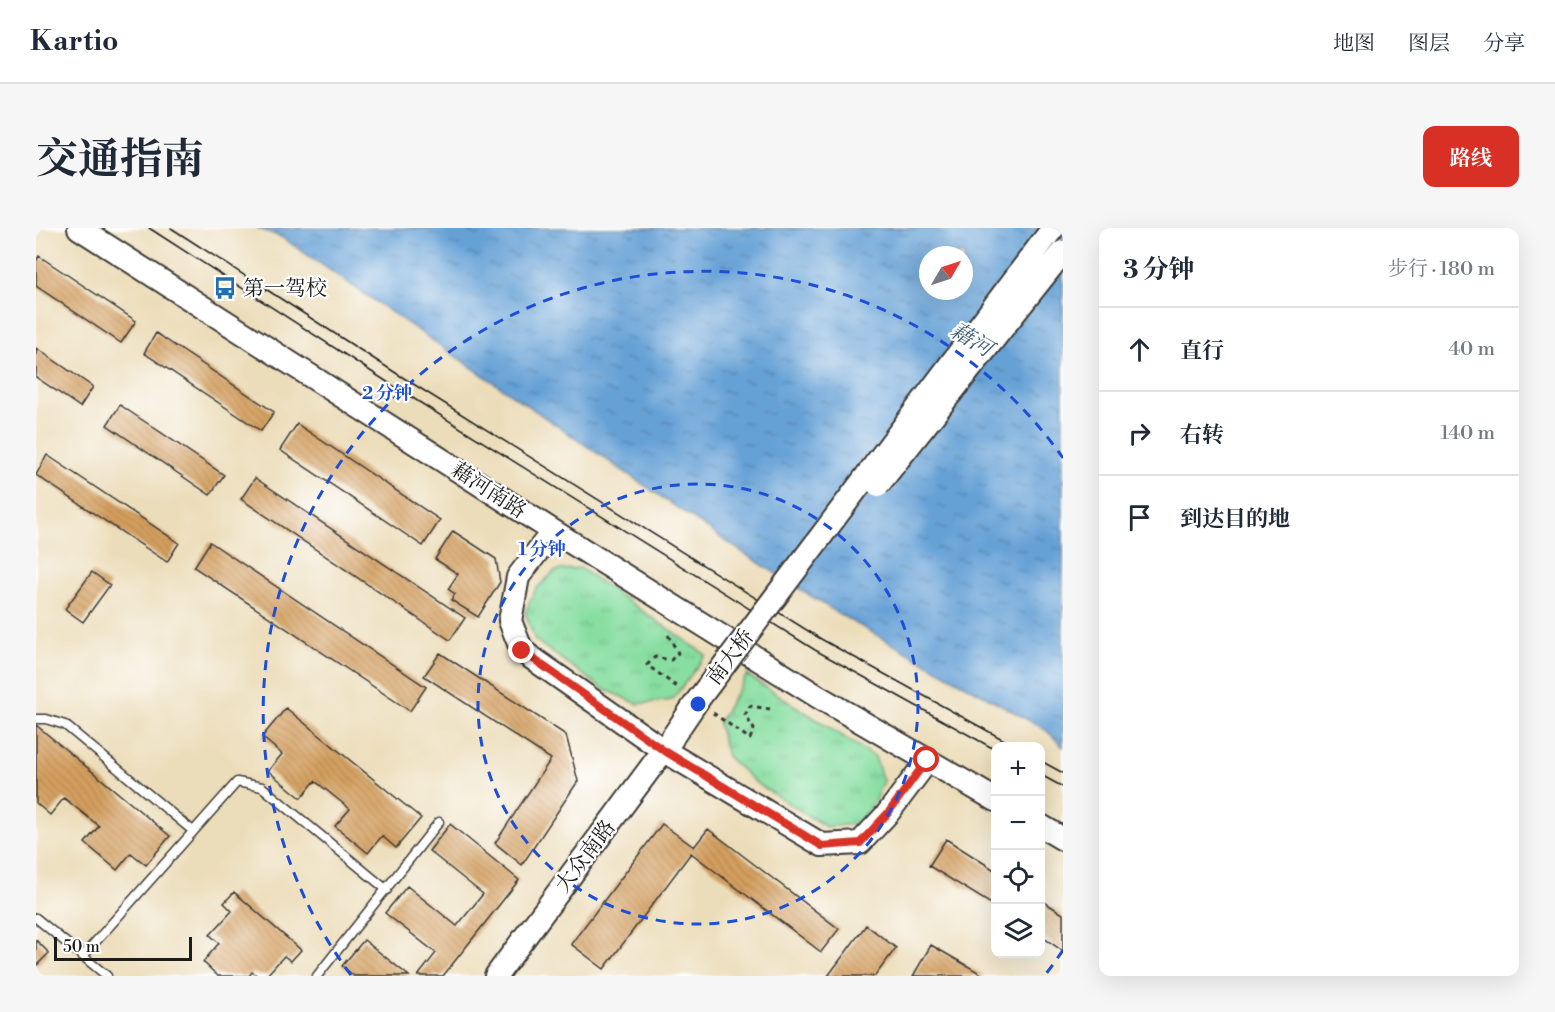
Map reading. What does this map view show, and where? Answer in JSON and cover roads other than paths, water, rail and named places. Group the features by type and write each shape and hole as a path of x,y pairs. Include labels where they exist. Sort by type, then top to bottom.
{"main road":[{"name":"藉河南路","path":"79,228 553,531 817,696 991,797"},
{"name":"南大桥","path":"700,704 1053,228"},
{"name":"南大桥","path":"669,743 1063,252"},
{"path":"553,531 518,577 510,621 522,651 669,743 822,846 860,843 888,813 927,760"},
{"name":"大众南路","path":"496,976 669,743"},
{"path":"1045,828 1063,839"}],"lane":[{"path":"36,719 56,721 65,725 193,831"},
{"path":"83,956 237,782 262,787 386,889"},
{"path":"317,976 438,822"},
{"path":"36,918 107,976"}],"water":[{"name":"藉河","path":"257,228 1063,228 1063,747 1046,730 839,614 739,550 281,237"}],"tram line":[{"path":"149,228 392,385 815,650 991,747"},
{"path":"171,228 399,375 821,639 1008,742"},
{"path":"1045,763 1063,773"},
{"path":"1045,777 1063,787"}],"place":[{"name":"第一驾校","path":"225,288"}]}
